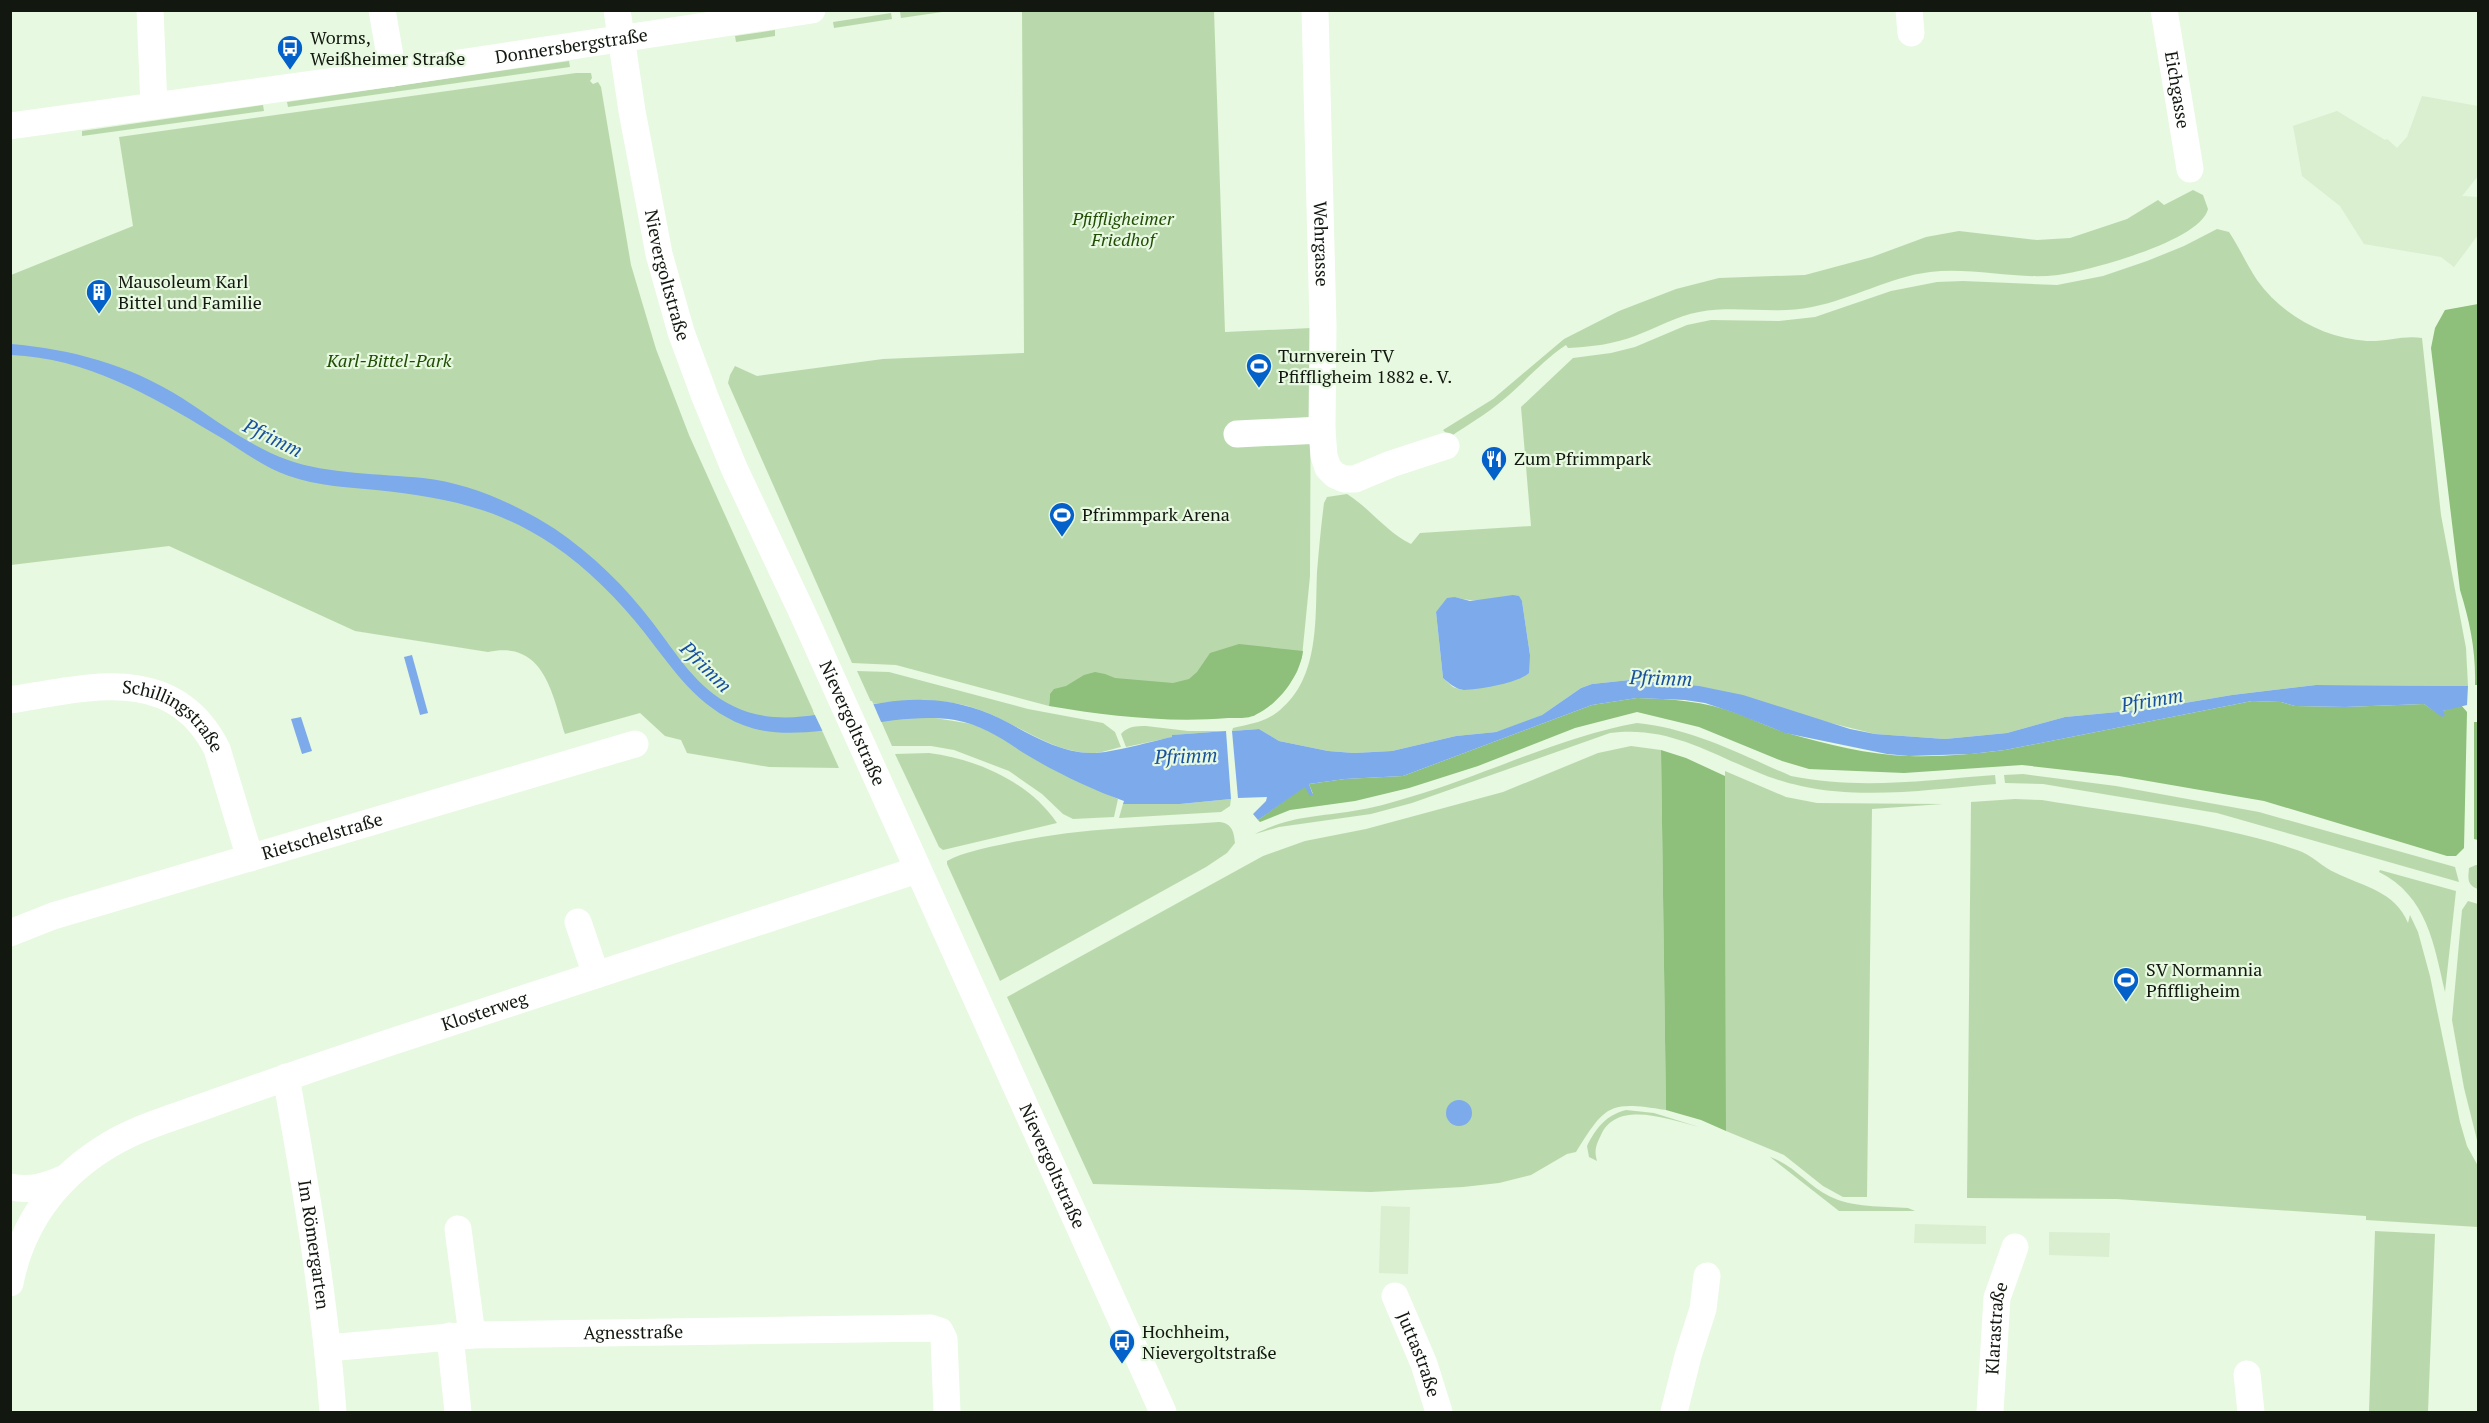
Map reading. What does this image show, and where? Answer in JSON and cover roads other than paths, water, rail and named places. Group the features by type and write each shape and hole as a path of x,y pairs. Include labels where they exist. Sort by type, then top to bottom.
{"street":[{"path":"150,10 154,106"},
{"path":"382,10 393,73"},
{"name":"Nievergoltstraße","path":"617,10 650,212 668,290 705,398 734,468 802,612 874,777 1163,1413"},
{"name":"Donnersbergstraße","path":"10,126 393,73 812,10"},
{"name":"Wehrgasse","path":"1315,10 1324,456 1328,468 1335,475 1344,479 1355,479 1391,464 1446,446"},
{"name":"Eichgasse","path":"2164,10 2190,170"},
{"path":"1237,434 1322,430"},
{"name":"Schillingstraße","path":"10,700 116,686 138,688 159,694 179,705 195,717 209,733 217,748 250,858"},
{"name":"Rietschelstraße","path":"10,933 53,916 635,744"},
{"name":"Klosterweg","path":"10,1187 25,1190 42,1188 64,1178 108,1146 135,1131 286,1077 917,870"},
{"path":"578,922 596,975"},
{"name":"Im Römergarten","path":"286,1077 307,1192 328,1348 333,1413"},
{"name":"Klosterweg","path":"10,1283 25,1234 38,1210 64,1178"},
{"path":"458,1229 461,1336 458,1413"},
{"name":"Klarastraße","path":"1990,1413 1997,1298 2015,1247"},
{"path":"1674,1413 1688,1356 1703,1309 1707,1276"},
{"name":"Juttastraße","path":"1395,1296 1424,1364 1439,1413"},
{"name":"Agnesstraße","path":"328,1348 461,1336 920,1327 940,1331 945,1345 947,1413"},
{"path":"2247,1374 2252,1413"}],"water":[{"name":"Pfrimm","path":"11,344 56,350 100,360 142,376 182,398 246,440 303,465 337,471 440,481 492,496 524,511 569,539 608,572 643,610 698,680 720,699 733,706 756,714 780,717 828,713 900,701 943,701 972,707 990,714 1054,745 1090,753 1119,749 1172,737 1172,735 1226,731 1231,799 1180,804 1123,804 1124,801 1059,773 990,732 955,720 929,718 901,720 792,733 767,731 743,725 712,708 687,686 634,620 602,585 566,554 511,521 446,500 321,484 289,476 260,462 141,392 65,363 11,355"},
{"path":"1519,596 1522,601 1530,655 1529,673 1517,680 1488,687 1464,690 1452,686 1443,678 1436,612 1447,598 1455,597 1470,601"},
{"path":"412,655 428,713 420,715 404,657"},
{"path":"1630,680 1699,686 1743,695 1850,729 1875,734 1945,739 2007,733 2065,717 2149,709 2232,695 2316,685 2468,686 2467,705 2443,711 2445,715 2442,717 2424,704 2345,707 2295,706 2281,702 2252,701 2005,750 1971,754 1909,756 1887,754 1785,733 1705,703 1637,698 1592,705 1403,776 1345,779 1309,784 1313,795 1310,796 1305,787 1258,820 1253,814 1267,797 1238,798 1232,731 1259,729 1279,741 1328,751 1354,753 1392,751 1456,736 1496,732 1542,715 1581,688 1592,684"},
{"path":"301,717 312,751 302,754 291,719"},
{"path":"1459,1100 1468,1104 1472,1113 1468,1122 1459,1126 1450,1122 1446,1113 1450,1104"}],"place":[{"name":"Worms, Weißheimer Straße","path":"290,71"},
{"name":"Mausoleum Karl Bittel und Familie","path":"99,315"},
{"name":"Turnverein TV Pfiffligheim 1882 e. V.","path":"1259,389"},
{"name":"Zum Pfrimmpark","path":"1494,482"},
{"name":"Pfrimmpark Arena","path":"1062,538"},
{"name":"SV Normannia Pfiffligheim","path":"2126,1003"},
{"name":"Hochheim, Nievergoltstraße","path":"1122,1365"}],"park label":[{"name":"Pfiffligheimer Friedhof","path":"1123,229"},
{"name":"Karl-Bittel-Park","path":"389,361"}]}
